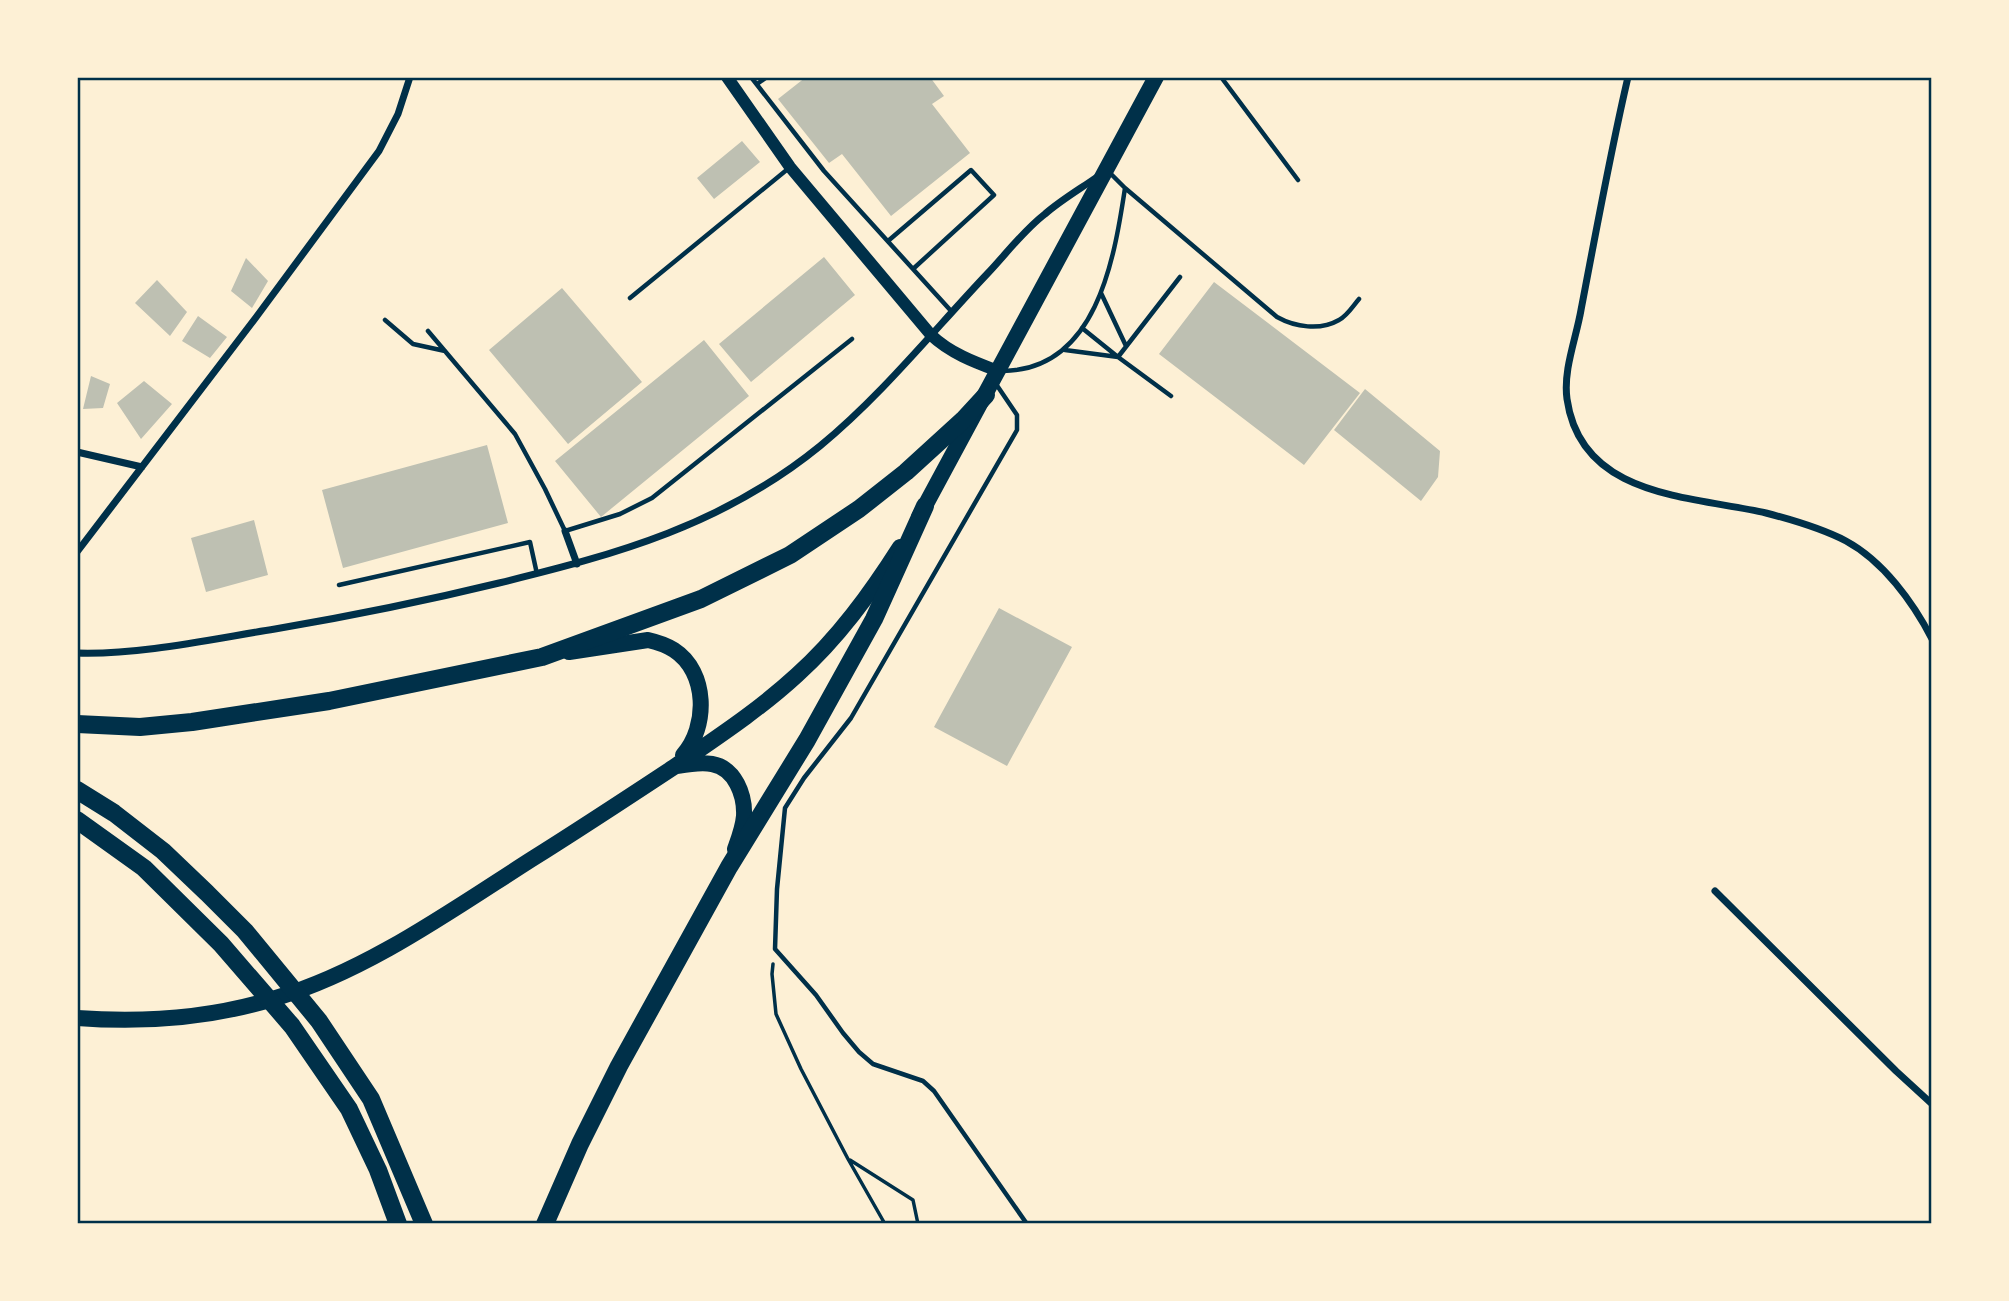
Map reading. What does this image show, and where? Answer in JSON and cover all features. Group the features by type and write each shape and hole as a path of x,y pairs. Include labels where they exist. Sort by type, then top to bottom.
{"highway":[{"path":"77,724 140,727 192,722 329,701 542,657 701,599 790,555 859,509 906,472 963,420 993,382"},
{"path":"545,1224 580,1144 619,1066 729,867 778,805 874,619 925,506"},
{"path":"77,790 114,813 163,851 207,893 245,931 319,1021 371,1100 424,1224"},
{"path":"77,820 144,868 221,944 292,1026 349,1109 378,1170 397,1224"}],"main road":[{"path":"77,1018 163,1019 214,1013 278,998 353,968 449,912 589,823 729,729 806,667 852,619 925,506 1156,77"},
{"path":"542,657 648,640 675,650 686,660 694,673 702,710 695,739 672,767"},
{"path":"672,767 713,764 722,767 737,784 744,817 729,867"}],"street":[{"path":"77,552 379,151 398,114 410,77"},
{"path":"727,77 790,167 931,335 993,382"},
{"path":"1628,77 1566,378 1567,399 1578,435 1588,451 1603,465 1643,487 1676,497 1794,521 1847,542 1866,554 1886,573 1906,598 1932,639"},
{"path":"77,653 118,652 167,646 431,600 626,550 696,523 764,487 822,444 856,414 1042,215 1107,170"},
{"path":"77,452 142,467"},
{"path":"565,531 577,564"},
{"path":"1715,891 1932,1104"}],"lane":[{"path":"751,77 824,171 952,312"},
{"path":"757,84 767,77"},
{"path":"1221,77 1298,180"},
{"path":"630,298 790,167"},
{"path":"888,241 971,170 994,195 913,269"},
{"path":"1107,170 1277,317 1287,322 1312,326 1329,324 1340,320 1359,299"},
{"path":"1027,1224 934,1091 923,1081 873,1064 859,1052 816,995 775,948 778,805 804,778 850,718 1017,430 1017,415 993,382 1045,363 1065,350 1082,328 1101,292 1113,254 1125,188"},
{"path":"1118,357 1180,277"},
{"path":"1101,292 1126,346"},
{"path":"385,320 413,344 446,351"},
{"path":"1082,328 1171,396"},
{"path":"428,331 515,434 565,531 620,514 652,498 852,339"},
{"path":"1065,350 1118,357"},
{"path":"339,585 530,542 537,574"}],"path":[{"path":"775,948 772,974 776,1014 848,1159 885,1224"},
{"path":"848,1159 913,1200 918,1224"}],"building":[{"path":"806,77 930,77 944,96 932,104 970,153 891,216 842,154 829,163 778,99"},
{"path":"742,141 760,162 714,199 697,178"},
{"path":"824,257 855,295 751,382 719,344"},
{"path":"246,258 268,281 252,308 231,291"},
{"path":"157,280 187,312 170,336 135,303"},
{"path":"1214,282 1360,393 1304,465 1159,354"},
{"path":"562,288 642,382 568,444 489,350"},
{"path":"198,316 227,337 210,358 182,341"},
{"path":"704,340 749,396 601,517 555,461"},
{"path":"91,376 110,384 103,408 83,409"},
{"path":"144,381 172,404 141,439 117,403"},
{"path":"1365,389 1440,451 1438,477 1421,501 1334,430"},
{"path":"487,445 508,523 343,568 322,490"},
{"path":"254,520 268,575 206,592 191,538"},
{"path":"999,608 1072,647 1007,766 934,727"}]}
